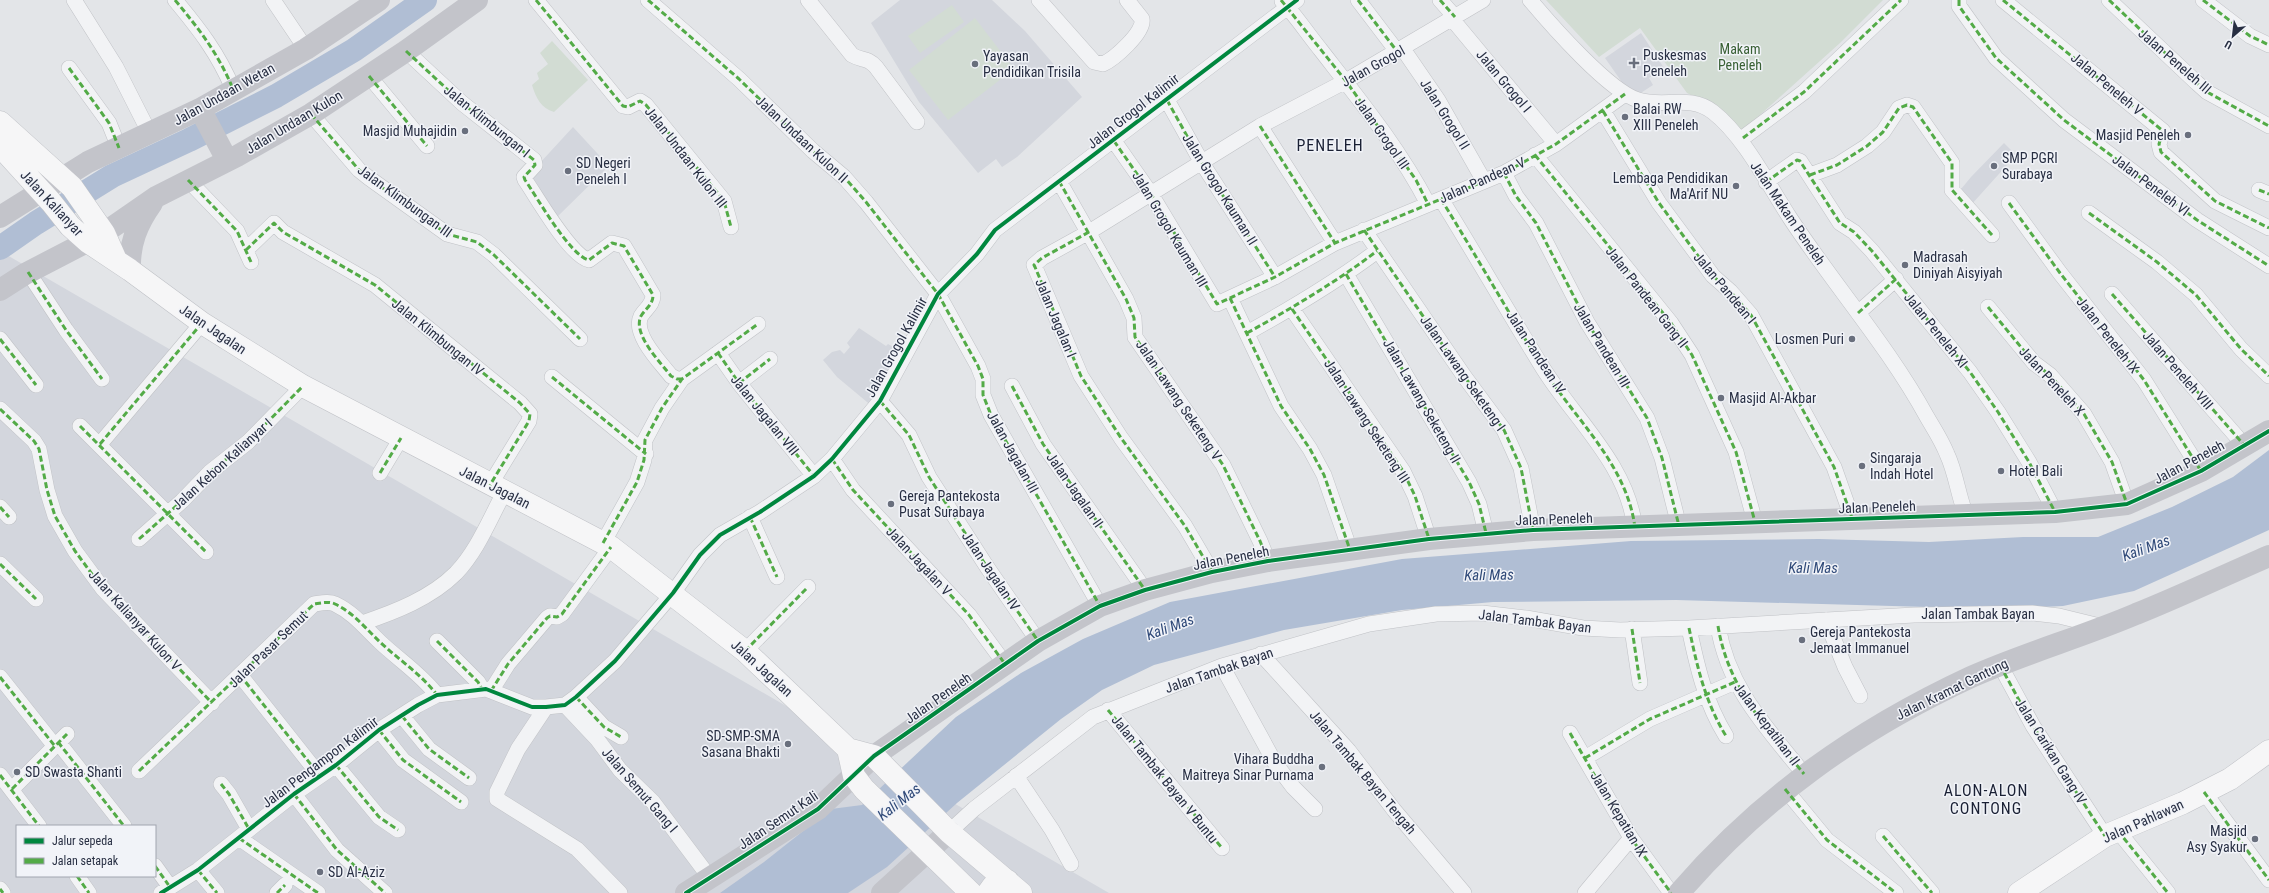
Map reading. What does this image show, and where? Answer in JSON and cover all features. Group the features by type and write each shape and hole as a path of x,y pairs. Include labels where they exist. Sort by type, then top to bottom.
{"main road":[{"name":"Jalan Kalianyar","path":"0,122 67,182 88,210 96,238"},
{"name":"Jalan Kalianyar","path":"0,146 46,196 70,226 96,238 123,265"},
{"name":"Jalan Jagalan","path":"123,265 202,323 303,386 607,545 673,593 745,651 848,750"},
{"path":"848,750 882,764 944,827 1014,887"},
{"path":"848,750 859,782 971,893"},
{"name":"Jalan Pahlawan","path":"2018,893 2112,833 2183,803 2230,779 2269,752"},
{"path":"988,893 992,886 1014,887"}],"street":[{"path":"74,0 116,66 150,134"},
{"path":"175,0 210,42 223,65 233,89"},
{"path":"272,0 306,49"},
{"name":"Jalan Undaan Wetan","path":"0,217 46,196 67,182 88,162 150,134 203,115 233,89 306,49 379,0"},
{"name":"Jalan Undaan Kulon","path":"0,290 28,272 96,238 156,197 188,180 225,156 311,114 406,51 477,0"},
{"name":"Jalan Undaan Kulon III","path":"536,0 623,106 628,107 640,101 646,105 724,201 731,227"},
{"name":"Jalan Undaan Kulon II","path":"648,0 739,79 813,151 844,178 866,202 938,294"},
{"path":"808,0 852,54 857,58 870,60 917,122"},
{"path":"1039,0 1094,62 1103,64 1111,60 1143,26 1142,19 1127,0"},
{"name":"Jalan Grogol II","path":"1358,0 1400,50 1438,100 1484,181"},
{"name":"Jalan Grogol I","path":"1440,0 1556,144"},
{"name":"Jalan Grogol","path":"1260,126 1346,81 1483,0"},
{"name":"Jalan Makam Peneleh","path":"1530,0 1548,22 1600,74 1625,94 1648,103 1686,101 1704,106 1714,113 1740,140 1766,182 1905,380 1947,452 1966,515"},
{"path":"1740,140 1804,92 1901,0"},
{"name":"Jalan Peneleh V","path":"2003,0 2163,131 2159,148 2211,197 2269,228"},
{"name":"Jalan Peneleh III","path":"2109,0 2207,92 2269,126"},
{"path":"2203,0 2250,36 2269,45"},
{"name":"Jalan Grogol Kalimir","path":"673,593 700,555 720,535 814,476 832,459 880,401 938,294 973,259 995,230 1114,141 1289,3"},
{"name":"Jalan Grogol III","path":"1289,3 1416,180 1434,202"},
{"name":"Jalan Peneleh VI","path":"1959,3 1996,58 2064,120 2196,220 2269,266"},
{"name":"Jalan Klimbungan I","path":"406,51 462,103 534,160 535,166 525,176 525,180 552,222 583,258 589,260 612,243 624,246 653,295 650,306 642,316 640,324 641,332 647,345 671,376 677,379 682,379"},
{"path":"69,68 109,123 119,148"},
{"path":"369,76 427,146"},
{"name":"Jalan Pandean V","path":"1230,298 1275,277 1331,245 1504,173 1556,144 1625,94"},
{"name":"Jalan Grogol Kauman II","path":"1167,100 1202,163 1275,277"},
{"path":"1810,175 1837,165 1868,146 1890,123 1899,108 1907,105 1913,107 1952,163 1952,190 1992,235"},
{"name":"Jalan Pandean I","path":"1603,110 1659,203 1713,276 1730,291 1751,315 1834,467 1852,518"},
{"name":"Jalan Klimbungan III","path":"311,114 359,170 447,234 481,245 494,255 580,339"},
{"path":"203,115 225,156"},
{"path":"1260,126 1331,245"},
{"name":"Jalan Jagalan I","path":"1212,572 1185,526 1121,438 1081,376 1034,265 1042,258 1091,235 1151,194 1260,126"},
{"name":"Jalan Grogol Kauman III","path":"1114,141 1151,194 1214,302 1218,304 1230,298"},
{"name":"Jalan Pandean Gang II","path":"1534,156 1671,323 1692,355 1736,452 1755,522"},
{"name":"Jalan Peneleh XI","path":"1766,182 1797,160 1800,161 1840,223 1854,232 1896,279 1970,372 1998,412 2029,462 2055,512"},
{"name":"Jalan Pandean III","path":"1504,173 1516,196 1536,223 1587,322 1647,418 1662,458 1679,526"},
{"name":"Jalan Klimbungan IV","path":"188,180 237,231 249,256 274,222 283,232 375,285 526,410 530,414 529,421 498,488"},
{"name":"Jalan Lawang Seketeng V","path":"1059,181 1091,235 1134,318 1135,336 1223,465 1260,540 1268,561"},
{"path":"123,265 131,249 140,218 156,197"},
{"name":"Jalan Pandean IV","path":"1434,202 1541,367 1585,425 1622,482 1633,507 1636,528"},
{"name":"Jalan Peneleh IX","path":"2009,203 2060,273 2144,380 2201,471"},
{"path":"2090,213 2157,262 2196,295 2241,348 2269,376"},
{"name":"Jalan Lawang Seketeng I","path":"1364,230 1464,376 1504,430 1521,468 1533,530"},
{"path":"1246,333 1292,309 1346,274 1377,251"},
{"path":"28,272 50,306 102,379"},
{"name":"Jalan Lawang Seketeng II","path":"1346,274 1472,487 1479,504 1486,533"},
{"path":"1858,313 1896,279"},
{"name":"Jalan Jagalan III","path":"938,294 978,366 983,379 983,395 991,415 1100,606"},
{"name":"Jalan Peneleh VIII","path":"2112,294 2244,445"},
{"path":"1230,298 1281,406 1310,449 1324,476 1350,550"},
{"name":"Jalan Peneleh X","path":"1988,307 2034,363 2050,375 2084,414 2112,462 2127,504"},
{"name":"Jalan Lawang Seketeng III","path":"1292,309 1403,471 1415,496 1430,539"},
{"path":"100,444 202,323"},
{"path":"437,641 487,690 547,618 550,616 557,617 562,614 607,545 637,482 646,454 645,440 662,408 682,379 758,324"},
{"path":"0,339 36,385"},
{"name":"Jalan Jagalan VIII","path":"718,353 739,383 814,476"},
{"path":"739,383 770,359"},
{"path":"552,377 646,454"},
{"name":"Jalan Kebon Kalianyar I","path":"139,539 210,472 278,413 303,386"},
{"name":"Jalan Jagalan II","path":"1012,386 1043,444 1145,590"},
{"name":"Jalan Jagalan IV","path":"880,401 909,435 929,477 987,567 1038,641"},
{"name":"Jalan Kalianyar Kulon V","path":"0,409 34,441 39,449 47,490 55,516 75,551 103,589 212,703"},
{"path":"80,426 100,444 206,552"},
{"name":"Jalan Peneleh","path":"882,764 1006,664 1038,641 1100,606 1145,590 1212,572 1268,561 1486,533 1852,518 2055,512 2127,504 2201,471 2269,431"},
{"path":"380,473 401,438"},
{"name":"Jalan Jagalan V","path":"832,459 853,490 969,615 1006,664"},
{"path":"362,623 386,615 433,592 456,572 478,542 498,488"},
{"path":"750,516 777,577"},
{"name":"Jalan Kramat Gantung","path":"1679,893 1709,858 1785,789 1834,754 1900,713 1972,677 2000,665 2104,627 2269,556"},
{"path":"0,564 36,599"},
{"path":"745,651 808,587"},
{"path":"621,737 604,727 571,701 615,661 673,593"},
{"name":"Jalan Pasar Semut","path":"139,771 212,703 314,604 323,602 334,604 362,623 379,641 430,686 437,695"},
{"name":"Jalan Tambak Bayan","path":"944,827 974,809 1093,717 1222,666 1369,624 1436,614 1482,613 1526,618 1584,628 1632,629 1690,628 1914,615 2032,613 2059,616 2104,627"},
{"path":"1826,620 1845,667 1860,696"},
{"name":"Jalan Kepatihan II","path":"1718,626 1721,645 1735,682 1745,698 1804,774"},
{"path":"1690,628 1698,670 1705,693 1726,736"},
{"path":"1632,629 1640,683"},
{"name":"Jalan Tambak Bayan Tengah","path":"1261,654 1349,751 1394,810 1464,893"},
{"name":"Jalan Carikan Gang IV","path":"2000,665 2032,726 2112,833 2168,893"},
{"path":"1222,666 1274,763 1315,809"},
{"path":"240,675 320,776"},
{"path":"0,677 60,740 123,825"},
{"path":"1585,758 1650,719 1705,693 1735,682"},
{"name":"Jalan Pengampon Kalimir","path":"164,891 198,870 294,794 336,765 379,730 437,695 487,690 532,707 546,708 571,701"},
{"name":"Jalan Semut Gang I","path":"571,701 620,770 653,802 710,878"},
{"path":"546,708 518,749 496,797 499,802 577,849 620,893"},
{"name":"Jalan Tambak Bayan V Buntu","path":"1108,710 1222,848"},
{"path":"402,716 429,749 469,778"},
{"path":"379,730 403,760 461,802"},
{"name":"Jalan Kepatian IX","path":"1570,733 1631,838 1671,893"},
{"path":"12,789 60,740"},
{"name":"Jalan Semut Kali","path":"686,893 818,809 859,782 882,764"},
{"path":"336,765 374,811 398,830"},
{"path":"0,775 38,825"},
{"path":"1016,776 1052,830 1071,864"},
{"path":"221,784 229,794 244,834 318,893"},
{"path":"1785,789 1827,840 1896,893"},
{"path":"2204,792 2269,880"},
{"path":"294,794 337,850 385,893"},
{"path":"882,893 923,847 944,827"},
{"path":"1883,836 1932,893"},
{"path":"1585,893 1631,838"},
{"path":"156,869 164,891"},
{"path":"198,870 216,893"},
{"path":"78,877 90,893"},
{"path":"0,889 3,893"}],"shaded area":[{"name":"Yayasan Pendidikan Trisila","path":"900,0 992,0 1025,31 1082,97 1017,157 1002,167 996,159 978,173 919,102 871,23"},
{"name":"Puskesmas Peneleh","path":"1641,33 1664,68 1649,78 1653,85 1633,98 1605,58"},
{"name":"SD Negeri Peneleh I","path":"573,127 609,166 556,218 527,177"},
{"name":"SMP PGRI Surabaya","path":"2004,143 2016,155 1971,205 1957,194 1971,177"},
{"path":"0,251 1109,893 0,893"},
{"path":"859,328 886,346 888,344 902,352 873,407 837,377 823,360 832,352 840,350 844,354 850,347 847,343"}],"green space":[{"name":"Makam Peneleh","path":"1546,0 1883,0 1840,43 1741,132 1716,108 1687,93 1640,28 1599,57"},
{"path":"952,5 964,22 920,53 908,36"},
{"path":"975,18 1014,69 948,120 909,70"},
{"path":"552,41 588,80 554,112 542,105 535,94 532,85 539,79 537,73 548,64 540,53"}],"water":[{"name":"Kali Mas","path":"2269,450 2269,530 2134,591 2063,606 1998,609 1676,600 1493,602 1402,610 1284,630 1154,665 1102,690 1061,719 957,803 887,867 848,893 720,893 764,862 831,809 862,805 956,717 1021,673 1083,639 1170,602 1402,559 1631,541 1819,539 1929,542 2023,537 2098,537 2172,507 2233,477"}],"waterway":[{"path":"0,248 36,223 112,176 189,140 276,96 354,50 425,0"}],"marked path":[{"path":"175,0 207,42 221,64 233,89"},
{"path":"536,0 623,106 628,107 640,101 646,105 724,201 731,227"},
{"path":"648,0 739,79 813,151 844,177 866,202 938,294 978,366 983,379 983,395 991,415 1100,606"},
{"path":"1281,0 1346,81 1416,180 1428,204"},
{"path":"1358,0 1396,50"},
{"path":"1440,0 1455,17"},
{"path":"1743,138 1804,92 1901,0"},
{"path":"1959,0 1959,6 1996,58 2064,120 2197,220 2269,266"},
{"path":"2003,0 2163,131 2159,144 2161,152 2215,201 2269,228"},
{"path":"2109,0 2207,92 2269,126"},
{"path":"2203,0 2250,36 2269,45"},
{"path":"406,51 462,103 534,160 535,165 524,177 525,180 554,225 581,256 589,260 612,243 624,246 653,295 652,301 641,316 639,323 640,331 649,348 671,376 677,379 682,379"},
{"path":"69,68 109,123 119,148"},
{"path":"369,76 427,146"},
{"path":"1114,141 1151,194 1217,304 1275,277 1335,243 1504,173 1556,144 1625,94"},
{"path":"1167,100 1202,163 1275,277"},
{"path":"1810,175 1837,165 1867,146 1883,132 1899,108 1907,105 1913,107 1952,163 1952,190 1992,235"},
{"path":"1603,111 1659,203 1713,276 1730,291 1751,315 1834,467 1852,518"},
{"path":"311,114 359,170 447,234 477,242 494,255 580,339"},
{"path":"1260,126 1335,243"},
{"path":"1535,155 1671,323 1692,355 1736,452 1755,522"},
{"path":"1766,182 1797,160 1800,161 1840,223 1854,232 1872,251 1970,372 1998,412 2029,462 2055,512"},
{"path":"1504,173 1516,196 1536,223 1587,322 1647,418 1662,458 1679,526"},
{"path":"188,180 237,231 251,262"},
{"path":"1059,181 1126,299 1134,318 1135,337 1223,465 1260,541 1268,561"},
{"path":"2259,190 2269,194"},
{"path":"1441,199 1541,365 1610,462 1630,505 1635,528"},
{"path":"2009,203 2060,273 2144,380 2201,471"},
{"path":"2089,213 2157,262 2196,295 2241,349 2269,376"},
{"path":"246,250 274,223 283,232 375,285 520,403 530,414 529,421 490,485"},
{"path":"1364,230 1464,376 1504,430 1521,468 1533,530"},
{"path":"1089,232 1042,258 1034,265 1081,376 1121,438 1185,526 1212,572"},
{"path":"1247,333 1314,294 1377,251"},
{"path":"28,272 66,330 102,379"},
{"path":"1346,274 1469,482 1479,504 1486,533"},
{"path":"1858,313 1896,279"},
{"path":"2112,294 2244,445"},
{"path":"1230,298 1281,406 1310,449 1324,475 1350,550"},
{"path":"1988,307 2034,363 2050,375 2084,414 2112,462 2127,504"},
{"path":"1292,309 1403,471 1415,496 1429,539"},
{"path":"100,444 202,323"},
{"path":"603,543 637,482 644,460 645,440 662,408 682,379 758,324"},
{"path":"0,339 36,385"},
{"path":"718,353 739,383 814,476"},
{"path":"739,383 770,359"},
{"path":"552,377 646,454"},
{"path":"139,539 182,501 210,472 248,442 303,386"},
{"path":"1012,386 1043,444 1145,590"},
{"path":"880,401 909,435 929,477 987,567 1038,641"},
{"path":"0,409 34,441 39,449 47,490 55,516 75,551 103,589 212,703"},
{"path":"80,426 206,552"},
{"path":"380,473 401,438"},
{"path":"832,459 853,490 969,615 1005,664"},
{"path":"0,507 9,517"},
{"path":"750,517 777,577"},
{"path":"491,691 508,664 547,618 550,616 557,617 562,614 611,547"},
{"path":"0,564 36,599"},
{"path":"745,651 808,587"},
{"path":"139,771 314,604 325,602 333,603 348,612 387,649 431,687 437,695"},
{"path":"1718,626 1730,669 1750,706 1804,774"},
{"path":"1689,628 1707,697 1726,736"},
{"path":"1632,629 1640,683"},
{"path":"437,641 478,682 482,689"},
{"path":"2000,665 2033,726 2105,836"},
{"path":"240,675 320,776"},
{"path":"0,677 54,745"},
{"path":"1585,758 1650,719 1735,682"},
{"path":"576,697 604,727 621,737"},
{"path":"1108,710 1222,848"},
{"path":"402,716 429,749 469,778"},
{"path":"379,730 403,760 461,802"},
{"path":"1570,733 1631,838 1671,893"},
{"path":"12,789 67,734"},
{"path":"58,742 123,825"},
{"path":"336,765 379,817 398,830"},
{"path":"0,775 38,825"},
{"path":"221,784 229,794 249,829"},
{"path":"1785,789 1827,840 1896,893"},
{"path":"2204,792 2269,880"},
{"path":"294,794 337,850 385,893"},
{"path":"2118,831 2168,893"},
{"path":"1883,836 1932,893"},
{"path":"239,838 318,893"},
{"path":"156,867 170,887"},
{"path":"198,870 217,893"},
{"path":"78,877 89,893"},
{"path":"277,893 285,885"},
{"path":"0,889 3,893"}],"cycle path":[{"path":"161,893 198,870 294,794 336,765 379,730 418,705 437,695 486,689 532,707 565,705 576,697 615,661 673,593 700,555 720,535 760,512 814,476 832,459 880,401 938,294 977,254 995,230 1297,0"},
{"path":"686,893 818,809 874,756 1038,641 1100,606 1145,590 1212,572 1268,561 1429,539 1533,530 2055,512 2127,504 2201,471 2269,431"}],"place":[{"name":"Puskesmas Peneleh","path":"1634,63"},
{"name":"Yayasan Pendidikan Trisila","path":"975,64"},
{"name":"Balai RW XIII Peneleh","path":"1625,117"},
{"name":"Masjid Muhajidin","path":"465,131"},
{"name":"Masjid Peneleh","path":"2188,135"},
{"name":"SMP PGRI Surabaya","path":"1994,166"},
{"name":"SD Negeri Peneleh I","path":"568,171"},
{"name":"Lembaga Pendidikan Ma'Arif NU","path":"1736,186"},
{"name":"Madrasah Diniyah Aisyiyah","path":"1905,265"},
{"name":"Losmen Puri","path":"1852,339"},
{"name":"Masjid Al-Akbar","path":"1721,398"},
{"name":"Singaraja Indah Hotel","path":"1862,466"},
{"name":"Hotel Bali","path":"2001,471"},
{"name":"Gereja Pantekosta Pusat Surabaya","path":"891,504"},
{"name":"Gereja Pantekosta Jemaat Immanuel","path":"1802,640"},
{"name":"SD-SMP-SMA Sasana Bhakti","path":"788,744"},
{"name":"Vihara Buddha Maitreya Sinar Purnama","path":"1322,767"},
{"name":"SD Swasta Shanti","path":"17,772"},
{"name":"Masjid Asy Syakur","path":"2255,839"},
{"name":"SD Al-Aziz","path":"320,872"}],"district":[{"name":"PENELEH","path":"1330,145"},
{"name":"ALON-ALON CONTONG","path":"1986,799"}]}
